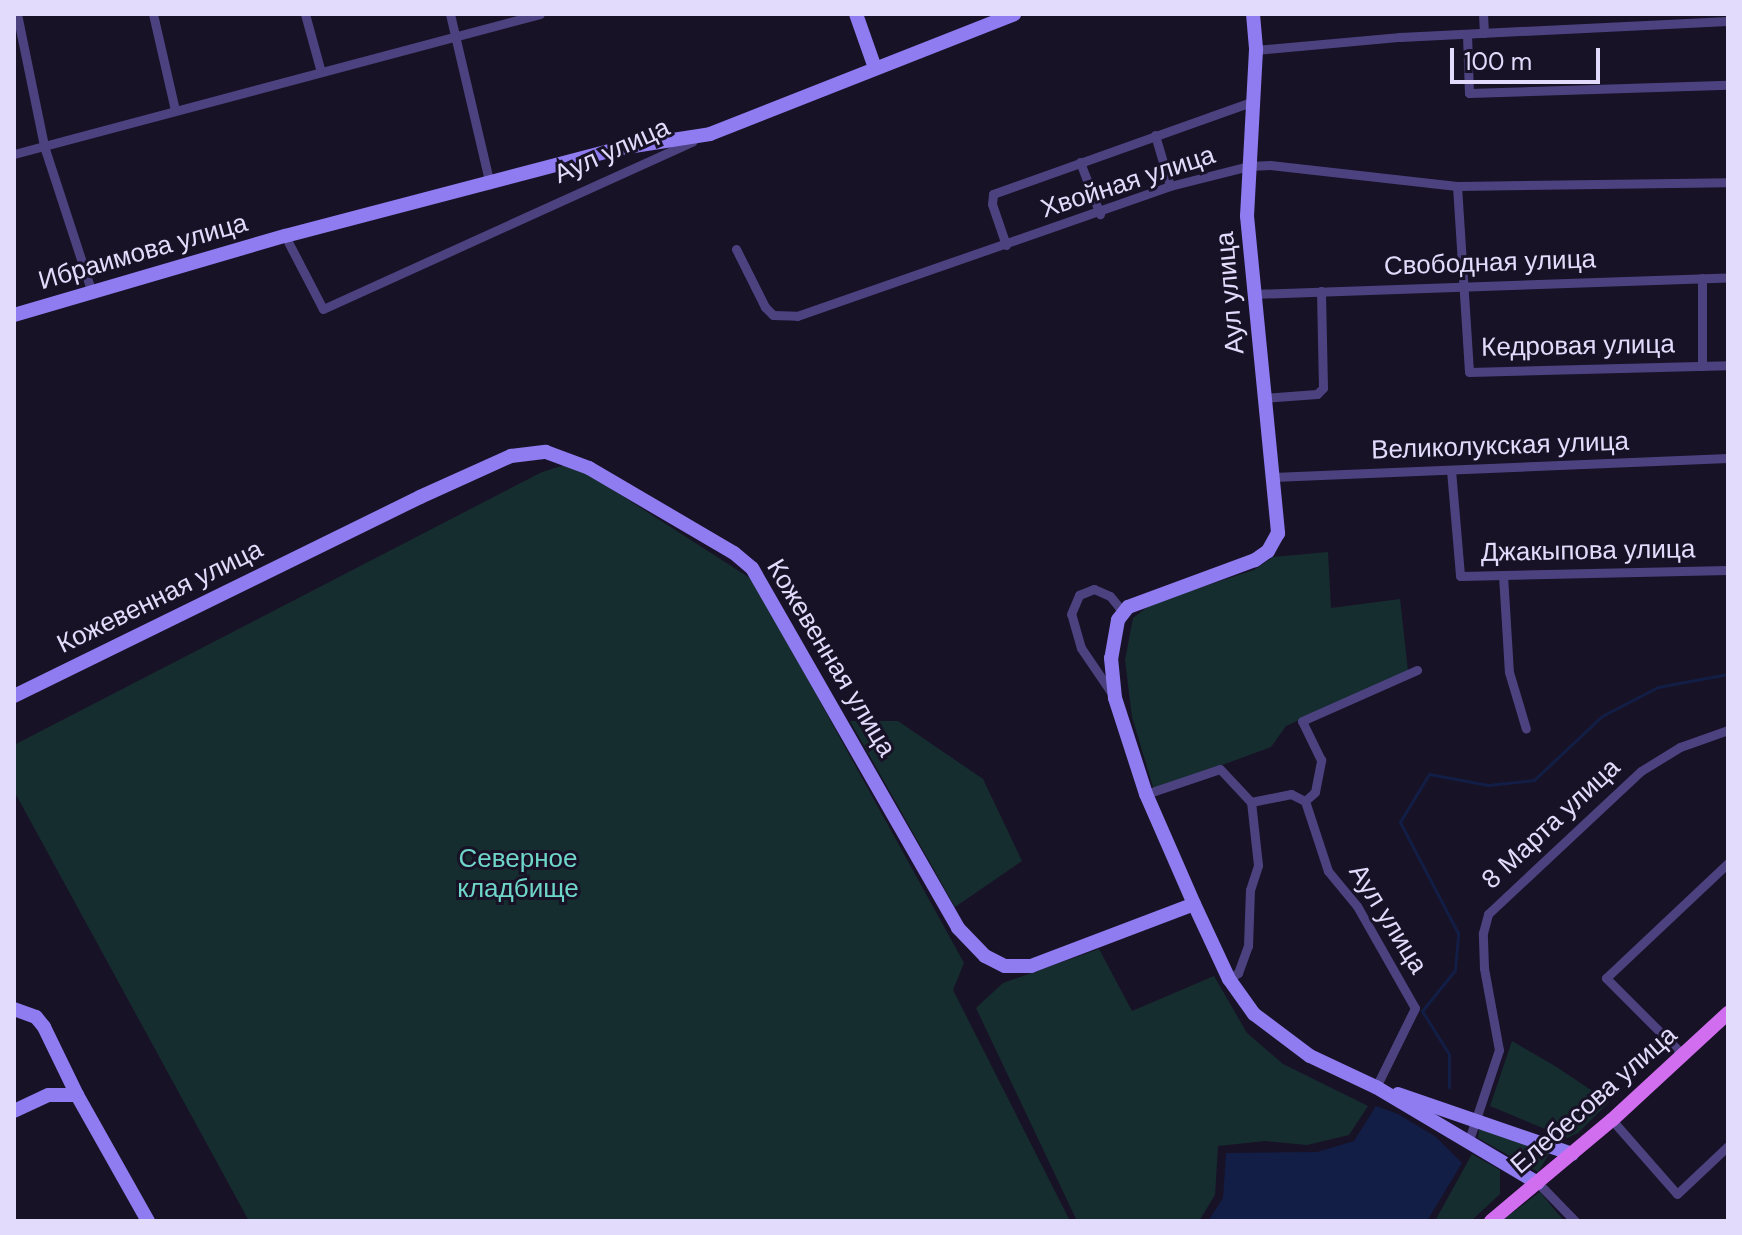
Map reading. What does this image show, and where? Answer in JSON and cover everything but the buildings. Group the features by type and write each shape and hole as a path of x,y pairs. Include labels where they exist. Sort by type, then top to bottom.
{"main road":[{"path":"856,14 875,68"},
{"name":"Аул улица","path":"1123,612 1135,603 1255,560 1268,551 1278,533 1247,216 1256,50 1253,14"},
{"name":"Аул улица","path":"710,134 1008,15"},
{"name":"Ибраимова улица","path":"14,315 91,290 285,236 621,148 710,134"},
{"name":"Кожевенная улица","path":"14,696 420,497 511,456 546,452 589,468 734,553 752,568 958,928 985,956 1005,966 1031,966 1194,904"},
{"path":"1123,612 1111,658 1115,698 1146,794 1229,979 1254,1014 1294,1046 1376,1087 1538,1183"},
{"path":"14,1009 41,1022 77,1095 148,1221"},
{"name":"Елебесова улица","path":"1491,1221 1612,1120 1728,1013"},
{"path":"1376,1087 1476,1118 1572,1154"},
{"path":"14,1111 49,1095 77,1095"}],"street":[{"path":"17,14 44,146 91,290"},
{"path":"153,14 175,110"},
{"path":"305,14 321,72"},
{"path":"450,14 490,184"},
{"path":"14,154 540,14"},
{"path":"1483,14 1484,33"},
{"path":"1638,14 1639,25"},
{"path":"1256,50 1467,34 1728,21"},
{"path":"1467,34 1469,93 1728,85"},
{"path":"1006,245 992,204 993,194 1251,102"},
{"name":"Аул улица","path":"285,236 323,309 710,134"},
{"path":"1155,135 1170,186"},
{"path":"1080,162 1100,214"},
{"name":"Хвойная улица","path":"736,249 765,307 773,315 797,316 1100,214 1170,186 1249,166 1270,165 1457,186 1728,182"},
{"name":"Кедровая улица","path":"1457,186 1469,372 1728,365"},
{"name":"Свободная улица","path":"1253,294 1728,277"},
{"path":"1702,278 1702,366"},
{"path":"1264,398 1317,394 1323,388 1321,291"},
{"name":"Великолукская улица","path":"1273,477 1728,458"},
{"name":"Джакыпова улица","path":"1451,470 1460,576 1728,570"},
{"path":"1503,575 1509,672 1526,729"},
{"path":"1115,698 1081,648 1071,614 1079,595 1094,589 1110,596 1123,612"},
{"path":"1251,802 1291,794 1305,801 1315,792 1321,760 1302,721 1417,670"},
{"name":"8 Марта улица","path":"1468,1143 1499,1050 1484,968 1483,933 1488,914 1641,771 1680,747 1728,730"},
{"path":"1146,794 1220,769 1251,802 1258,865 1250,890 1248,946 1238,973 1229,979"},
{"name":"Аул улица","path":"1305,801 1328,871 1357,906 1415,1008 1376,1087"},
{"path":"1683,1055 1606,978 1728,863"},
{"path":"1612,1120 1677,1194 1728,1146"},
{"path":"1538,1183 1575,1221"}],"green space":[{"name":"Северное кладбище","path":"571,463 753,580 964,963 953,990 1070,1221 249,1221 14,791 14,745 542,472"},
{"path":"1328,552 1331,608 1400,599 1408,671 1286,726 1271,747 1154,790 1132,717 1125,660 1133,618 1146,608 1177,595 1254,570 1273,557"},
{"path":"850,721 898,721 983,779 1022,861 955,907"},
{"path":"1099,949 1132,1011 1214,976 1247,1033 1283,1064 1368,1106 1349,1135 1307,1145 1265,1141 1218,1146 1215,1195 1199,1221 1077,1221 976,1008 1003,983"},
{"path":"1512,1041 1609,1102 1578,1133 1567,1138 1490,1106"},
{"path":"1482,1129 1550,1152 1538,1172 1478,1138"},
{"path":"1472,1154 1500,1170 1500,1194 1471,1221 1435,1221"},
{"path":"1540,1192 1564,1221 1501,1221"}],"water":[{"path":"1376,1106 1398,1114 1436,1137 1462,1163 1427,1221 1208,1221 1223,1198 1226,1153 1317,1152 1354,1141"}],"waterway":[{"path":"1449,1087 1449,1054 1422,1011 1455,970 1458,933 1400,822 1429,774 1488,785 1534,780 1602,716 1658,687 1728,674"}]}
